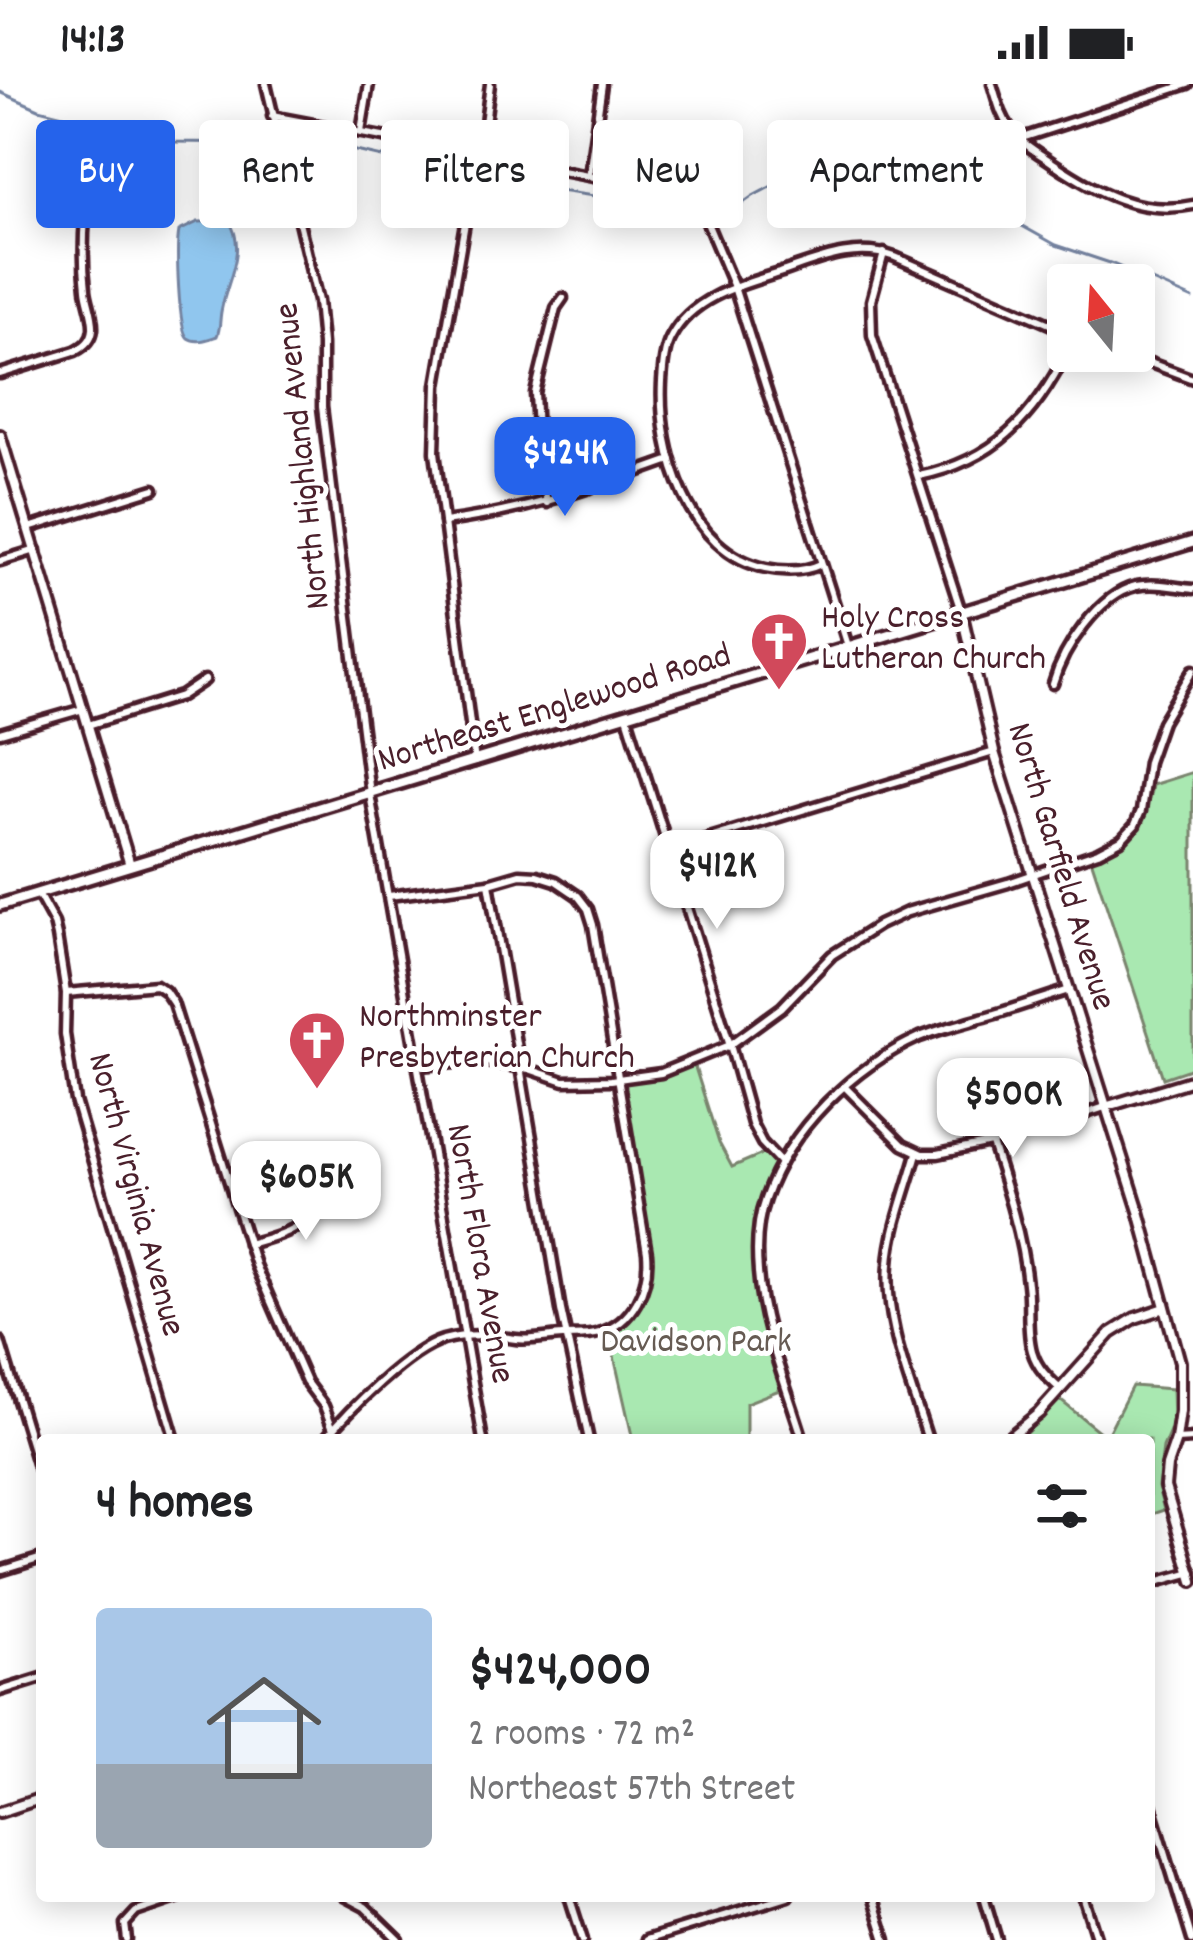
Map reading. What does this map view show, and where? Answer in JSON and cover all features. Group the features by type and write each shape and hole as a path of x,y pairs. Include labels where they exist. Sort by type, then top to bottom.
{"main road":[{"name":"Northeast Englewood Road","path":"0,905 1193,542"}],"street":[{"name":"North Highland Avenue","path":"266,84 318,301 322,406 370,794"},
{"path":"361,131 369,84"},
{"path":"485,120 490,84"},
{"path":"589,176 602,84"},
{"path":"992,84 1005,120"},
{"path":"1026,137 1188,84"},
{"path":"272,116 381,135"},
{"path":"1026,144 1074,178 1120,201 1156,208 1193,205"},
{"path":"569,172 688,195 700,202 734,287 849,649"},
{"path":"0,374 75,351 89,340 93,326 84,278 85,228"},
{"path":"464,228 435,394 434,452 475,762"},
{"path":"821,564 802,570 756,566 730,554 693,510 666,440 662,396 670,338 704,302 734,287 848,252 884,253 1047,323"},
{"path":"884,253 872,302 872,335 962,615"},
{"path":"547,503 535,393 556,308 563,298"},
{"path":"1155,365 1193,379"},
{"path":"919,476 967,462 1010,434 1057,372"},
{"path":"0,435 130,865"},
{"path":"444,522 547,503 671,460"},
{"path":"29,528 154,489"},
{"path":"0,561 35,550"},
{"path":"1053,684 1060,660 1112,596 1145,585 1193,589"},
{"name":"North Garfield Avenue","path":"962,615 994,752 1139,1211 1180,1362 1185,1411 1166,1466 1165,1487 1192,1575"},
{"path":"419,1066 460,1061 519,1066 564,1081 618,1080 674,1069 730,1045 782,1006 832,955 878,925 908,911 1100,851 1128,833 1141,811 1154,742 1193,670"},
{"path":"88,725 181,697 205,680"},
{"path":"0,733 83,709"},
{"path":"627,716 752,1124 762,1143 782,1163"},
{"path":"670,850 994,752"},
{"name":"North Flora Avenue","path":"370,794 482,1434"},
{"path":"329,1434 416,1353 443,1340 488,1334 519,1340 598,1334 617,1324 638,1302 647,1274 588,909 556,881 537,875 389,896"},
{"path":"489,883 588,1434"},
{"name":"North Virginia Avenue","path":"38,894 54,923 66,992 64,1034 75,1101 173,1434"},
{"path":"66,992 151,985 162,988 173,1003 248,1244 306,1382 324,1406 333,1429"},
{"path":"801,1434 764,1311 758,1268 764,1202 782,1163 805,1128 878,1061 916,1039 1069,990"},
{"path":"845,1087 903,1145 933,1155 992,1143 1193,1080"},
{"path":"992,1143 1021,1247 1032,1353 1045,1376 1060,1389"},
{"path":"917,1153 889,1258 889,1288 894,1328 926,1434"},
{"path":"248,1244 297,1225 311,1213 317,1192"},
{"path":"1013,1434 1039,1413 1111,1333 1165,1308"},
{"path":"0,1342 36,1460"},
{"path":"1176,1440 1193,1439"},
{"path":"0,1571 36,1560"},
{"path":"1155,1583 1192,1575"},
{"path":"0,1691 36,1680"},
{"path":"0,1811 36,1800"},
{"path":"1155,1818 1192,1940"},
{"path":"128,1940 124,1930 128,1919 165,1902"},
{"path":"355,1902 399,1940"},
{"path":"570,1902 583,1940"},
{"path":"646,1940 768,1902"},
{"path":"874,1902 886,1940"},
{"path":"986,1902 997,1940"},
{"path":"1085,1902 1097,1940"}],"green space":[{"path":"1193,772 1193,1068 1163,1078 1091,859 1132,831 1145,811 1152,785"},
{"name":"Davidson Park","path":"693,1061 719,1143 732,1167 769,1151 781,1163 761,1221 759,1248 764,1302 787,1387 746,1403 746,1434 632,1434 608,1330 637,1300 646,1271 638,1187 618,1080 661,1073"},
{"path":"1132,1386 1172,1389 1173,1424 1163,1448 1158,1487 1164,1510 1155,1513 1155,1434 1108,1434"},
{"path":"1060,1400 1102,1434 1025,1434"}],"water":[{"path":"198,222 199,228 232,228 236,242 217,336 199,341 185,332 178,270 179,231"}],"waterway":[{"path":"0,92 39,109 171,142 199,142"},
{"path":"743,203 840,150 915,166 1056,245 1193,299"},
{"path":"357,151 381,157"},
{"path":"569,192 593,196"}],"place":[{"name":"Holy Cross Lutheran Church","path":"779,692"},
{"name":"Northminster Presbyterian Church","path":"317,1091"}]}
